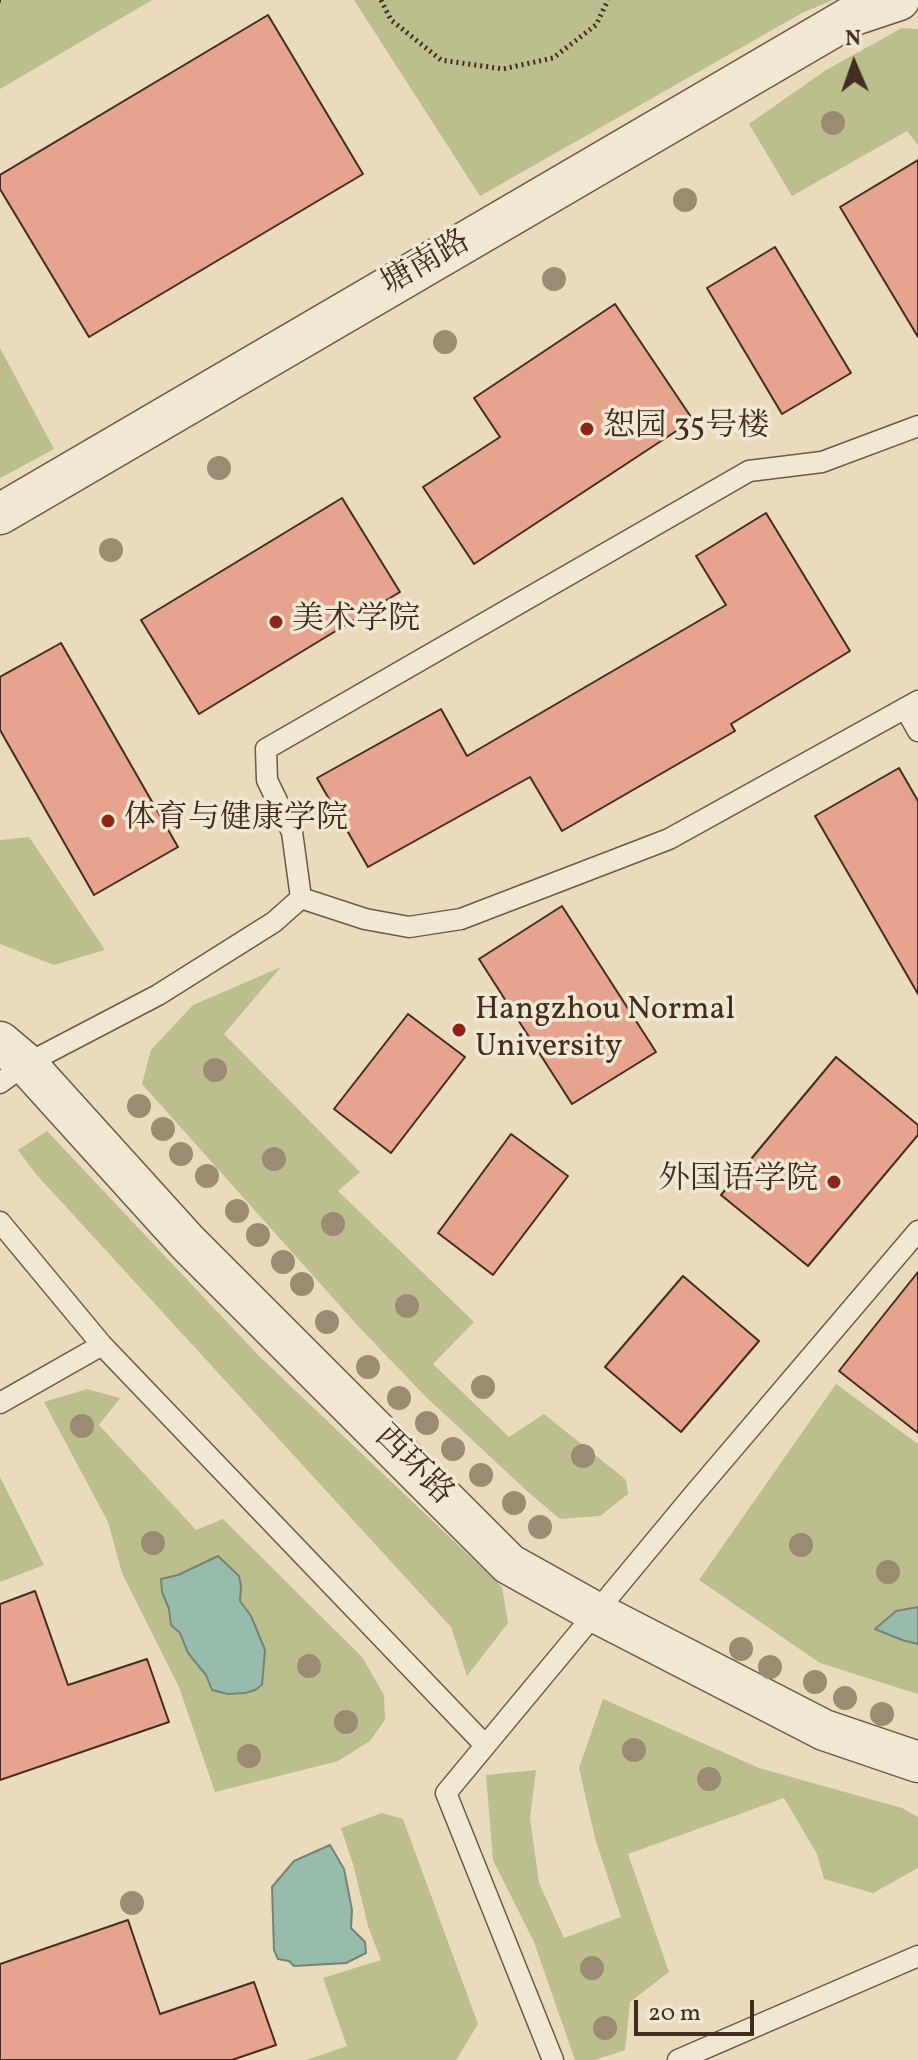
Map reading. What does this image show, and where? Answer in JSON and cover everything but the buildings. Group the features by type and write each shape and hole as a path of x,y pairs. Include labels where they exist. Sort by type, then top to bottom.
{"street":[{"name":"塘南路","path":"0,514 854,15 899,0"},
{"name":"西环路","path":"9,1063 509,1564 824,1730 918,1762"}],"lane":[{"path":"301,898 292,832 267,780 266,749 749,471 822,462 918,426"},
{"path":"301,898 365,919 409,927 461,919 669,839 911,704 918,731"},
{"path":"9,1063 158,995 274,922 301,898"},
{"path":"0,1222 102,1345 485,1745"},
{"path":"553,2060 446,1793 918,1231"},
{"path":"0,1403 102,1345"},
{"path":"678,2060 918,1956"}],"path":[{"path":"381,0 391,20 441,60 503,69 553,58 596,25 608,0"}],"shaded area":[{"path":"0,0 152,0 0,89"},
{"path":"354,0 833,0 802,13 480,196"},
{"path":"902,28 918,29 918,145 907,131 792,196 749,124 826,70"},
{"path":"0,348 54,449 0,478"},
{"path":"29,837 105,950 54,965 0,944 0,840"},
{"path":"281,967 224,1034 360,1172 338,1191 474,1322 433,1364 509,1437 544,1414 626,1480 628,1494 600,1516 560,1519 426,1397 358,1326 142,1084 151,1050 193,1005"},
{"path":"47,1131 259,1356 502,1587 508,1623 467,1676 451,1627 35,1173 18,1150"},
{"path":"836,1384 918,1444 918,1694 820,1663 699,1580"},
{"path":"87,1389 120,1398 99,1425 196,1530 223,1519 362,1657 384,1695 385,1720 370,1741 338,1761 215,1792 179,1687 122,1573 108,1522 44,1402"},
{"path":"0,1477 44,1565 0,1582"},
{"path":"218,1556 239,1576 240,1601 251,1616 265,1650 262,1685 245,1693 228,1694 212,1690 206,1675 188,1653 180,1633 171,1625 162,1592 161,1579 178,1575"},
{"path":"918,1607 918,1644 875,1629 896,1611"},
{"path":"603,1699 759,1768 902,1808 918,1817 918,1868 873,1893 824,1879 817,1854 784,1798 628,1854 669,1972 630,2002 625,2050 595,2060 575,2060 534,1942 493,1860 486,1775 536,1770 530,1818 539,1883 564,1938 621,1917 595,1838 579,1768"},
{"path":"382,1813 403,1819 478,2024 456,2060 306,2060 347,2046 323,1978 381,1960 368,1926 341,1828"},
{"path":"330,1845 344,1869 352,1910 351,1928 365,1942 366,1953 346,1963 294,1966 289,1961 278,1959 274,1950 272,1887 294,1861"}],"place":[{"name":"恕园 35号楼","path":"587,429"},
{"name":"美术学院","path":"276,622"},
{"name":"体育与健康学院","path":"108,821"},
{"name":"Hangzhou Normal University","path":"459,1030"},
{"name":"外国语学院","path":"834,1182"}]}
